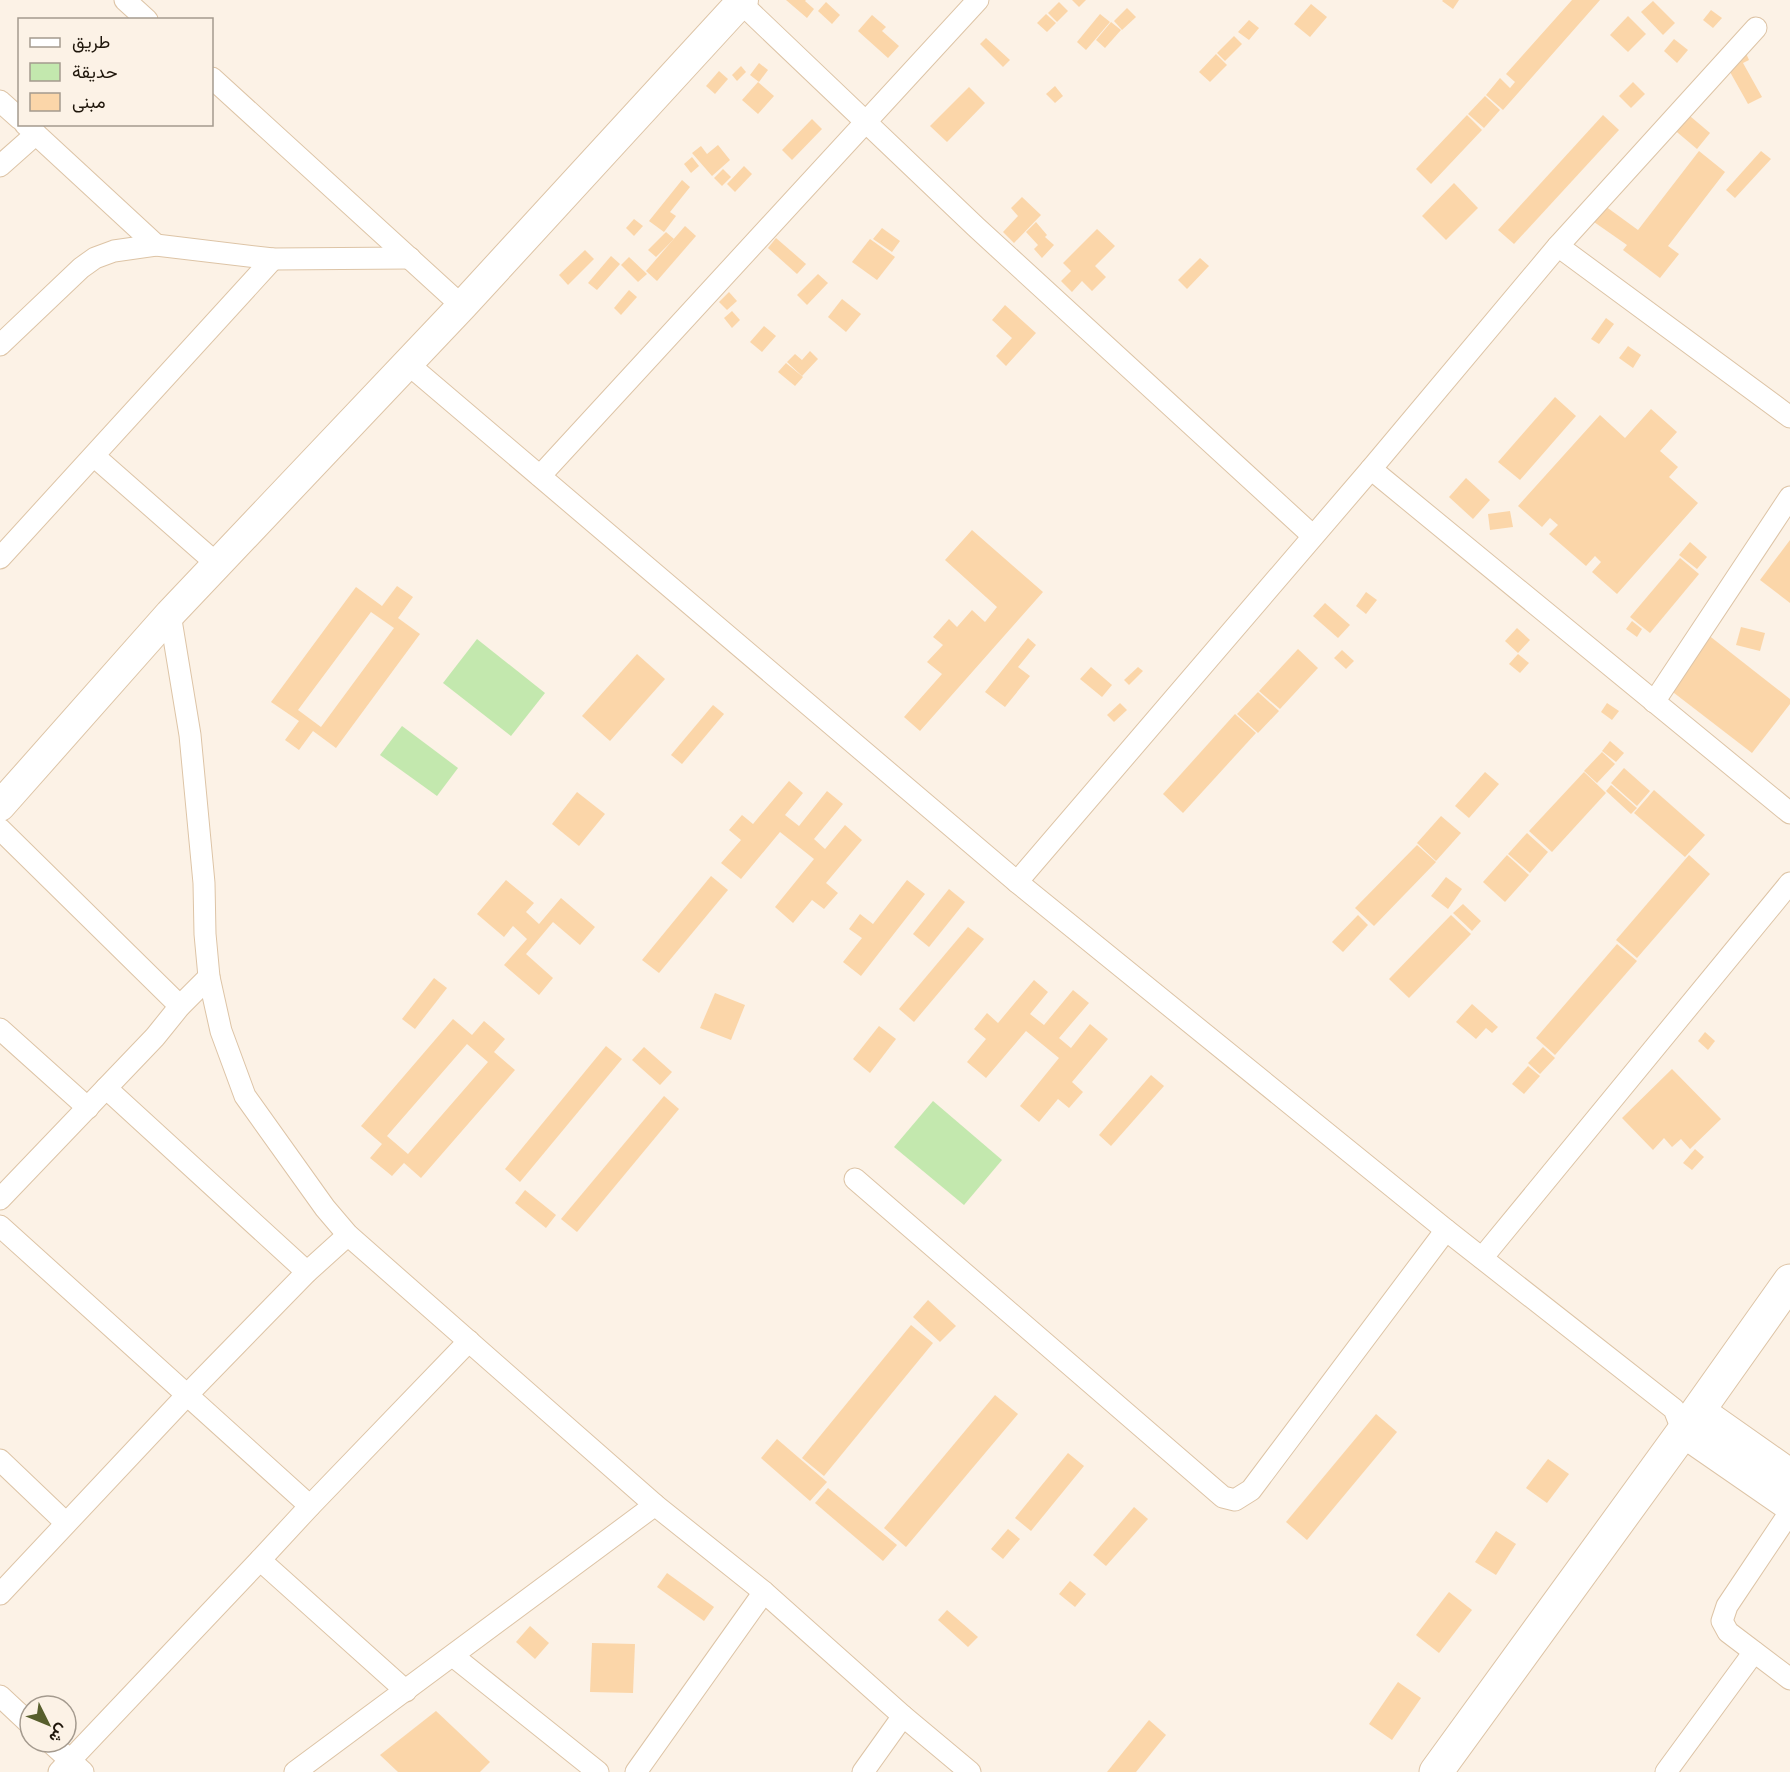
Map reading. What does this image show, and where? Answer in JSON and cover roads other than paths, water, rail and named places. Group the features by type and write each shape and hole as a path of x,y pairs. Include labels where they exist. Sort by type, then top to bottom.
{"main road":[{"path":"1436,1772 1685,1417 1790,1281"}],"street":[{"path":"125,0 145,18"},
{"path":"540,476 978,0"},
{"path":"0,806 170,614 408,364 742,1 865,123 1312,536"},
{"path":"1017,882 1371,469 1558,246 1756,28"},
{"path":"213,79 462,306"},
{"path":"0,101 18,117"},
{"path":"0,166 30,129 156,245"},
{"path":"0,345 81,268 95,258 114,251 156,245 273,259 410,258"},
{"path":"1558,246 1790,417"},
{"path":"0,558 273,259"},
{"path":"408,364 1017,882 1446,1230 1685,1417 1790,1506"},
{"path":"94,456 217,564"},
{"path":"1371,469 1790,813"},
{"path":"1654,702 1790,497"},
{"path":"170,614 190,735 204,883 209,977 221,1031 245,1096 325,1208 348,1235 656,1505 764,1592 903,1716 970,1772"},
{"path":"0,829 180,1006"},
{"path":"1482,1258 1790,883"},
{"path":"0,1199 155,1037 180,1006 209,977"},
{"path":"0,1029 88,1108"},
{"path":"106,1088 307,1272"},
{"path":"855,1179 1223,1497 1235,1500 1251,1490 1446,1230"},
{"path":"0,1226 310,1506"},
{"path":"0,1594 187,1395 307,1272 348,1235"},
{"path":"59,1754 70,1768 310,1506 469,1341"},
{"path":"1685,1417 1790,1474"},
{"path":"0,1460 66,1523"},
{"path":"295,1772 656,1505"},
{"path":"1790,1512 1727,1606 1722,1621 1728,1632 1790,1679"},
{"path":"260,1560 406,1691"},
{"path":"636,1772 764,1592"},
{"path":"1666,1772 1754,1652"},
{"path":"453,1656 598,1772"},
{"path":"0,1696 18,1713"},
{"path":"863,1772 903,1716"}]}
